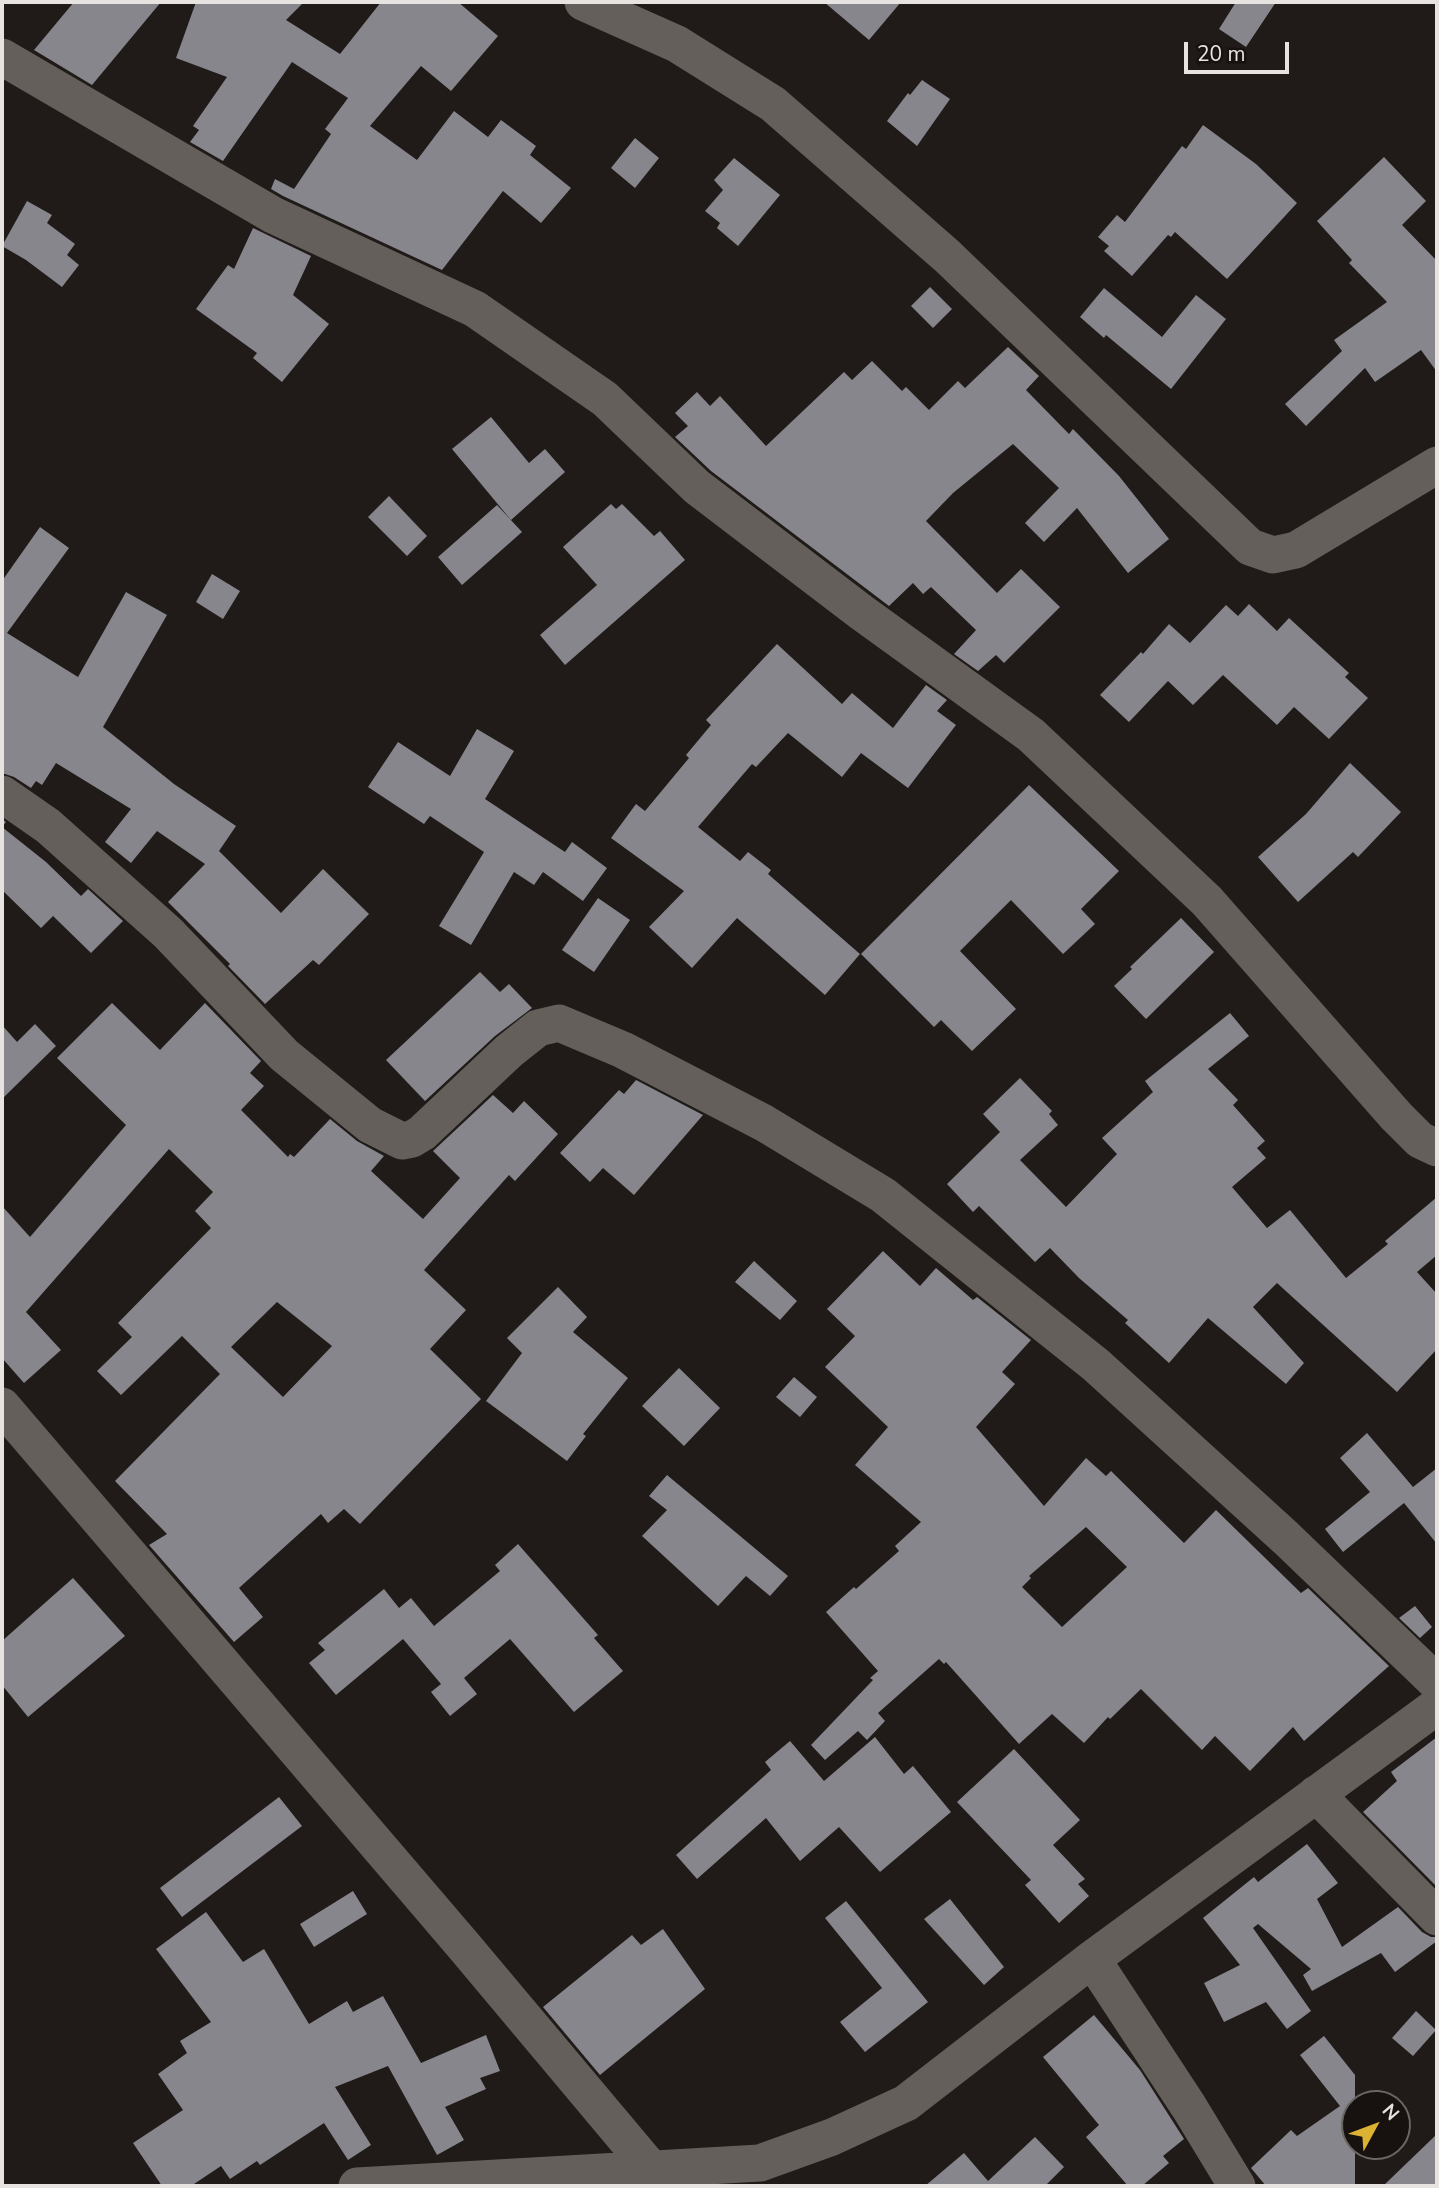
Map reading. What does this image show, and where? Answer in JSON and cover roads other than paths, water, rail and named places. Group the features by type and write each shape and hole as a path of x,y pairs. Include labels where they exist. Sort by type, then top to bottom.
{"street":[{"path":"583,2 677,44 773,104 947,256 1250,547 1273,555 1296,550 1437,465"},
{"path":"2,57 273,215 475,309 605,399 697,486 861,612 1031,735 1207,901 1396,1116 1420,1140 1437,1148"},
{"path":"2,794 48,826 168,933 284,1055 370,1125 402,1141 422,1133 509,1051 538,1028 559,1023 623,1050 764,1123 883,1195 1096,1364 1286,1538 1437,1683"},
{"path":"2,1406 651,2169"},
{"path":"357,2186 760,2163 832,2137 906,2103 1092,1959 1437,1706"},
{"path":"1316,1794 1437,1917"},
{"path":"1092,1959 1237,2186"}]}
